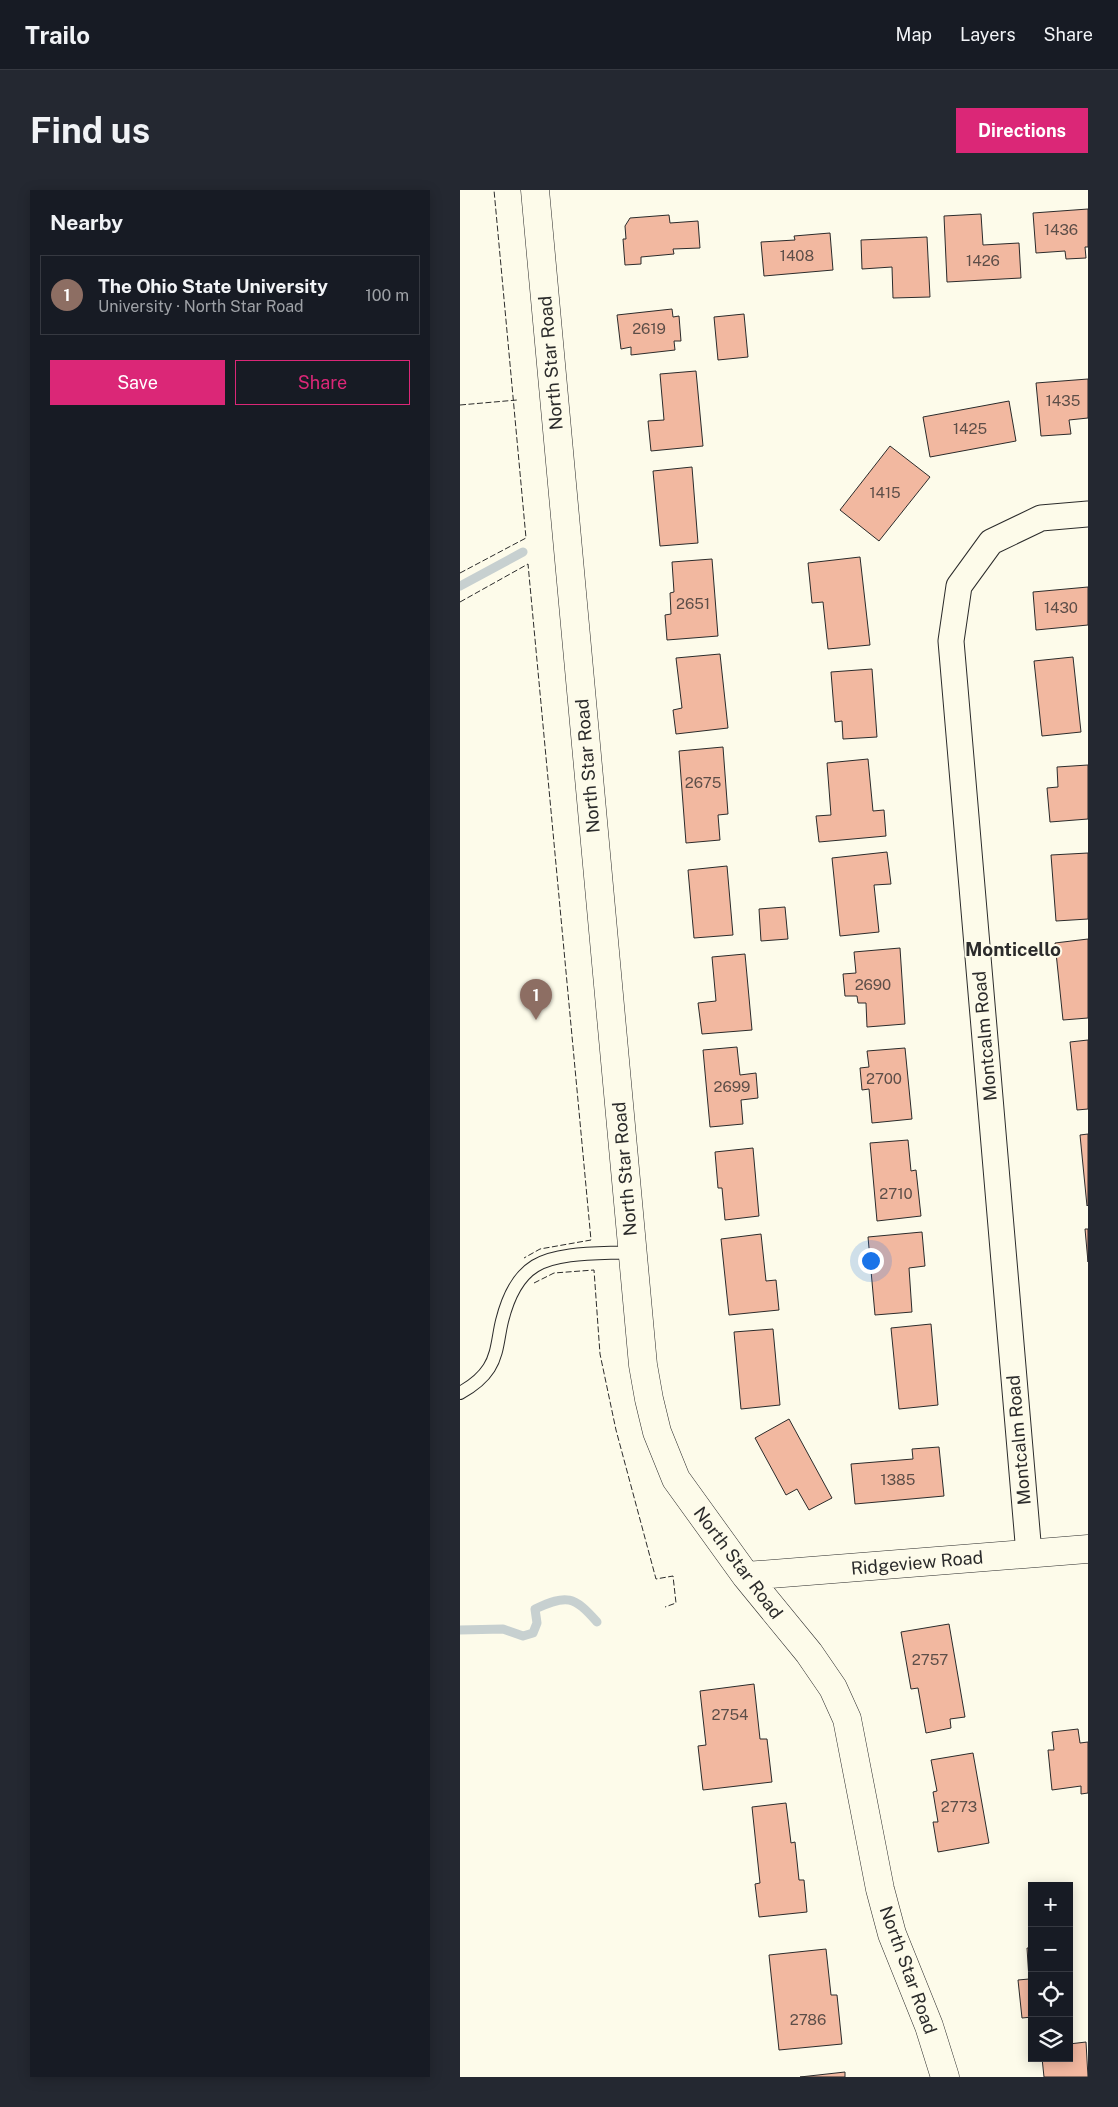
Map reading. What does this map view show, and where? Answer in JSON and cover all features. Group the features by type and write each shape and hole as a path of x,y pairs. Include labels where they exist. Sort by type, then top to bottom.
{"street":[{"name":"North Star Road","path":"535,190 632,1252 648,1399 657,1432 676,1479 746,1576 814,1660 833,1688 847,1719 880,1889 892,1934 929,2026 945,2077"},
{"name":"Montcalm Road","path":"1029,1554 951,640 959,586 991,542 1041,518 1088,514"},
{"name":"Ridgeview Road","path":"746,1576 1088,1549"}],"lane":[{"path":"460,1393 478,1381 489,1368 495,1354 502,1320 522,1276 536,1266 556,1258 632,1252"}],"building":[{"path":"1088,209 1088,247 1085,247 1086,258 1066,259 1065,251 1036,253 1033,213"},
{"path":"981,214 983,245 1019,243 1021,278 947,282 944,216"},
{"path":"669,215 670,223 698,221 700,248 673,249 674,254 641,257 641,264 625,265 623,239 626,239 625,226 630,218"},
{"path":"830,233 833,270 764,276 761,242 795,240 794,236"},
{"path":"927,237 930,297 893,298 892,267 862,269 861,240"},
{"path":"672,309 673,317 679,316 681,341 674,341 675,350 631,355 631,347 621,349 617,315"},
{"path":"744,314 748,357 718,360 714,317"},
{"path":"696,371 703,446 651,451 648,421 664,420 660,374"},
{"path":"1088,379 1088,418 1069,420 1071,434 1041,436 1036,383"},
{"path":"1009,401 1016,441 930,457 923,417"},
{"path":"890,446 930,477 879,541 840,510"},
{"path":"692,467 698,543 660,546 653,471"},
{"path":"860,557 870,645 828,649 823,602 812,603 808,563"},
{"path":"712,559 718,636 667,640 665,615 671,614 670,593 674,592 672,562"},
{"path":"1088,587 1088,625 1036,630 1033,592"},
{"path":"720,654 728,728 676,734 673,710 682,708 676,658"},
{"path":"1073,657 1081,732 1042,736 1034,661"},
{"path":"872,669 877,737 843,739 842,721 835,722 831,672"},
{"path":"723,747 728,814 718,815 720,840 686,843 679,751"},
{"path":"868,759 873,811 884,810 886,836 819,842 816,816 831,815 827,763"},
{"path":"1088,765 1088,819 1050,822 1047,788 1058,787 1057,767"},
{"path":"887,852 891,884 874,885 879,932 840,936 832,858"},
{"path":"1088,853 1088,919 1056,921 1051,855"},
{"path":"727,866 733,935 694,938 688,870"},
{"path":"785,907 788,939 761,941 759,909"},
{"path":"1088,939 1088,1018 1063,1020 1055,943"},
{"path":"900,948 905,1024 867,1027 866,1003 858,1003 857,996 845,996 843,974 856,973 854,952"},
{"path":"745,954 752,1030 702,1034 698,1003 716,1001 712,957"},
{"path":"1088,1040 1088,1109 1077,1110 1070,1042"},
{"path":"737,1047 740,1075 756,1073 758,1098 741,1100 743,1124 710,1127 703,1050"},
{"path":"905,1048 912,1119 872,1123 869,1089 862,1090 860,1068 869,1067 867,1051"},
{"path":"1088,1134 1088,1205 1087,1206 1080,1135"},
{"path":"908,1140 911,1171 916,1170 921,1216 877,1221 870,1143"},
{"path":"753,1148 759,1216 725,1220 722,1188 718,1188 715,1152"},
{"path":"1085,1229 1088,1229 1088,1262"},
{"path":"922,1232 925,1266 909,1268 912,1312 875,1315 868,1237"},
{"path":"761,1234 766,1281 776,1280 779,1310 729,1315 721,1239"},
{"path":"931,1324 938,1405 899,1409 891,1328"},
{"path":"773,1329 780,1405 741,1409 734,1332"},
{"path":"789,1419 832,1498 809,1510 797,1489 786,1495 755,1438"},
{"path":"939,1447 944,1496 855,1504 851,1464 913,1459 912,1449"},
{"path":"949,1624 965,1717 950,1719 951,1728 926,1733 918,1688 911,1689 901,1632"},
{"path":"754,1684 760,1739 767,1739 772,1782 703,1790 698,1746 706,1745 700,1691"},
{"path":"1078,1729 1080,1743 1088,1742 1088,1793 1081,1794 1081,1786 1052,1790 1048,1750 1054,1750 1052,1732"},
{"path":"973,1753 989,1843 938,1852 933,1822 938,1822 933,1792 937,1791 931,1760"},
{"path":"786,1803 791,1843 795,1842 799,1880 804,1880 807,1912 759,1917 755,1884 760,1883 752,1807"},
{"path":"826,1949 831,1995 837,1995 842,2044 779,2050 769,1955"},
{"path":"1028,1979 1028,2017 1022,2018 1018,1980"},
{"path":"1086,2042 1088,2077 1044,2077 1042,2062 1073,2062 1073,2044"},
{"path":"845,2072 845,2077 800,2077"}],"waterway":[{"path":"460,586 523,552"},
{"path":"460,1630 503,1629 523,1636 533,1633 537,1623 535,1609 563,1600 576,1603 597,1622"}],"fence":[{"path":"460,573 526,538 494,190"},
{"path":"460,405 517,400"},
{"path":"460,602 528,564 591,1240 540,1249 524,1258"},
{"path":"534,1283 554,1273 594,1270 600,1354 616,1430 656,1579 673,1576 676,1603 665,1607"}],"place":[{"name":"The Ohio State University","path":"536,1020"}],"district":[{"name":"Monticello","path":"1013,949"}]}
